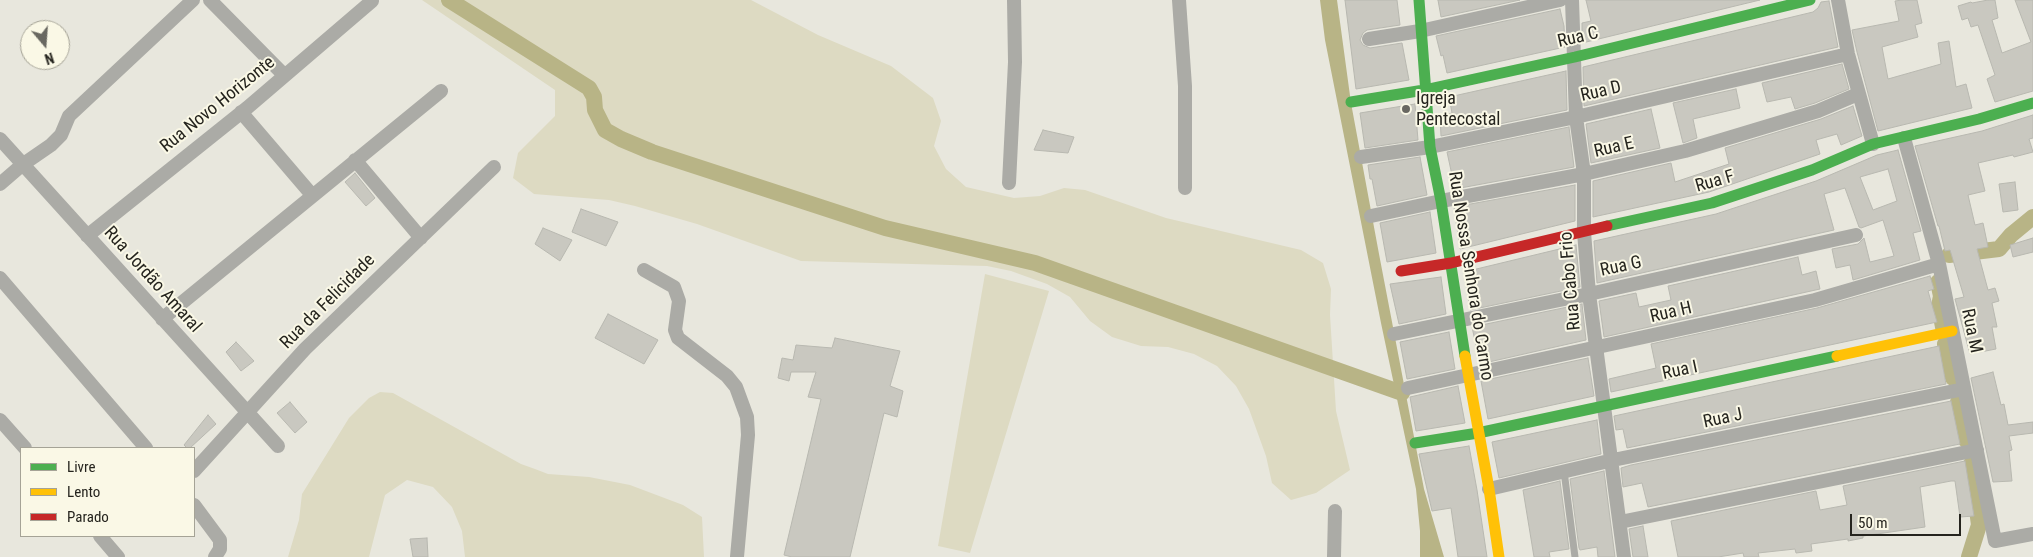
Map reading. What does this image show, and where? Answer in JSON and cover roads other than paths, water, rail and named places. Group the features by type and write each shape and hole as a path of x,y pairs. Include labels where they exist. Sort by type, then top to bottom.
{"street":[{"path":"0,184 57,139 69,116 193,0"},
{"path":"210,0 284,75"},
{"path":"1009,183 1015,62 1014,0"},
{"path":"1180,0 1185,86 1185,188"},
{"name":"Rua Nossa Senhora do Carmo","path":"1419,0 1424,90 1430,147 1441,201 1499,557"},
{"path":"1369,39 1420,31 1560,0"},
{"name":"Rua Cabo Frio","path":"1572,0 1576,117 1584,174 1584,232 1590,294 1624,557"},
{"name":"Rua C","path":"1351,102 1424,90 1575,57 1810,0"},
{"path":"1838,0 1848,54 1873,144"},
{"name":"Rua Novo Horizonte","path":"86,236 241,112 372,1"},
{"name":"Rua D","path":"1360,157 1430,147 1576,117 1848,54"},
{"path":"162,319 354,160 441,92"},
{"name":"Rua E","path":"1372,216 1685,152 1818,110 1858,94"},
{"name":"Rua F","path":"1401,271 1451,263 1712,203 1812,170 1873,144 1904,138 2033,103"},
{"path":"241,112 312,196"},
{"name":"Rua M","path":"1904,138 1939,264 1995,541 2033,534"},
{"name":"Rua Jordão Amaral","path":"0,139 278,446"},
{"path":"354,160 421,238"},
{"name":"Rua da Felicidade","path":"195,469 305,349 494,167"},
{"name":"Rua G","path":"1394,334 1590,294 1856,235"},
{"name":"Rua H","path":"1408,388 1815,300 1939,264"},
{"path":"644,270 674,287 679,301 675,330 678,338 727,376 736,387 744,408 748,434 737,557"},
{"path":"0,278 145,447"},
{"name":"Rua I","path":"1415,443 1478,432 1952,331"},
{"name":"Rua J","path":"1489,489 1612,460 1964,389"},
{"path":"0,420 24,447"},
{"path":"1620,522 1977,450"},
{"path":"195,506 220,540 220,549 215,557"},
{"path":"1334,557 1335,511"},
{"path":"101,537 118,557"}],"lane":[{"path":"1564,471 1575,557"}],"waterway":[{"path":"449,0 589,88 594,97 595,110 605,130 652,152 885,228 1035,263 1402,393"},
{"path":"1949,255 1999,249 2011,235 2033,217"},
{"path":"1938,282 1941,296 1939,306 1943,327"},
{"path":"1945,344 1953,378"},
{"path":"1958,402 1966,440"},
{"path":"1969,557 1979,525 1971,464"}],"place":[{"name":"Igreja Pentecostal","path":"1406,109"}]}
